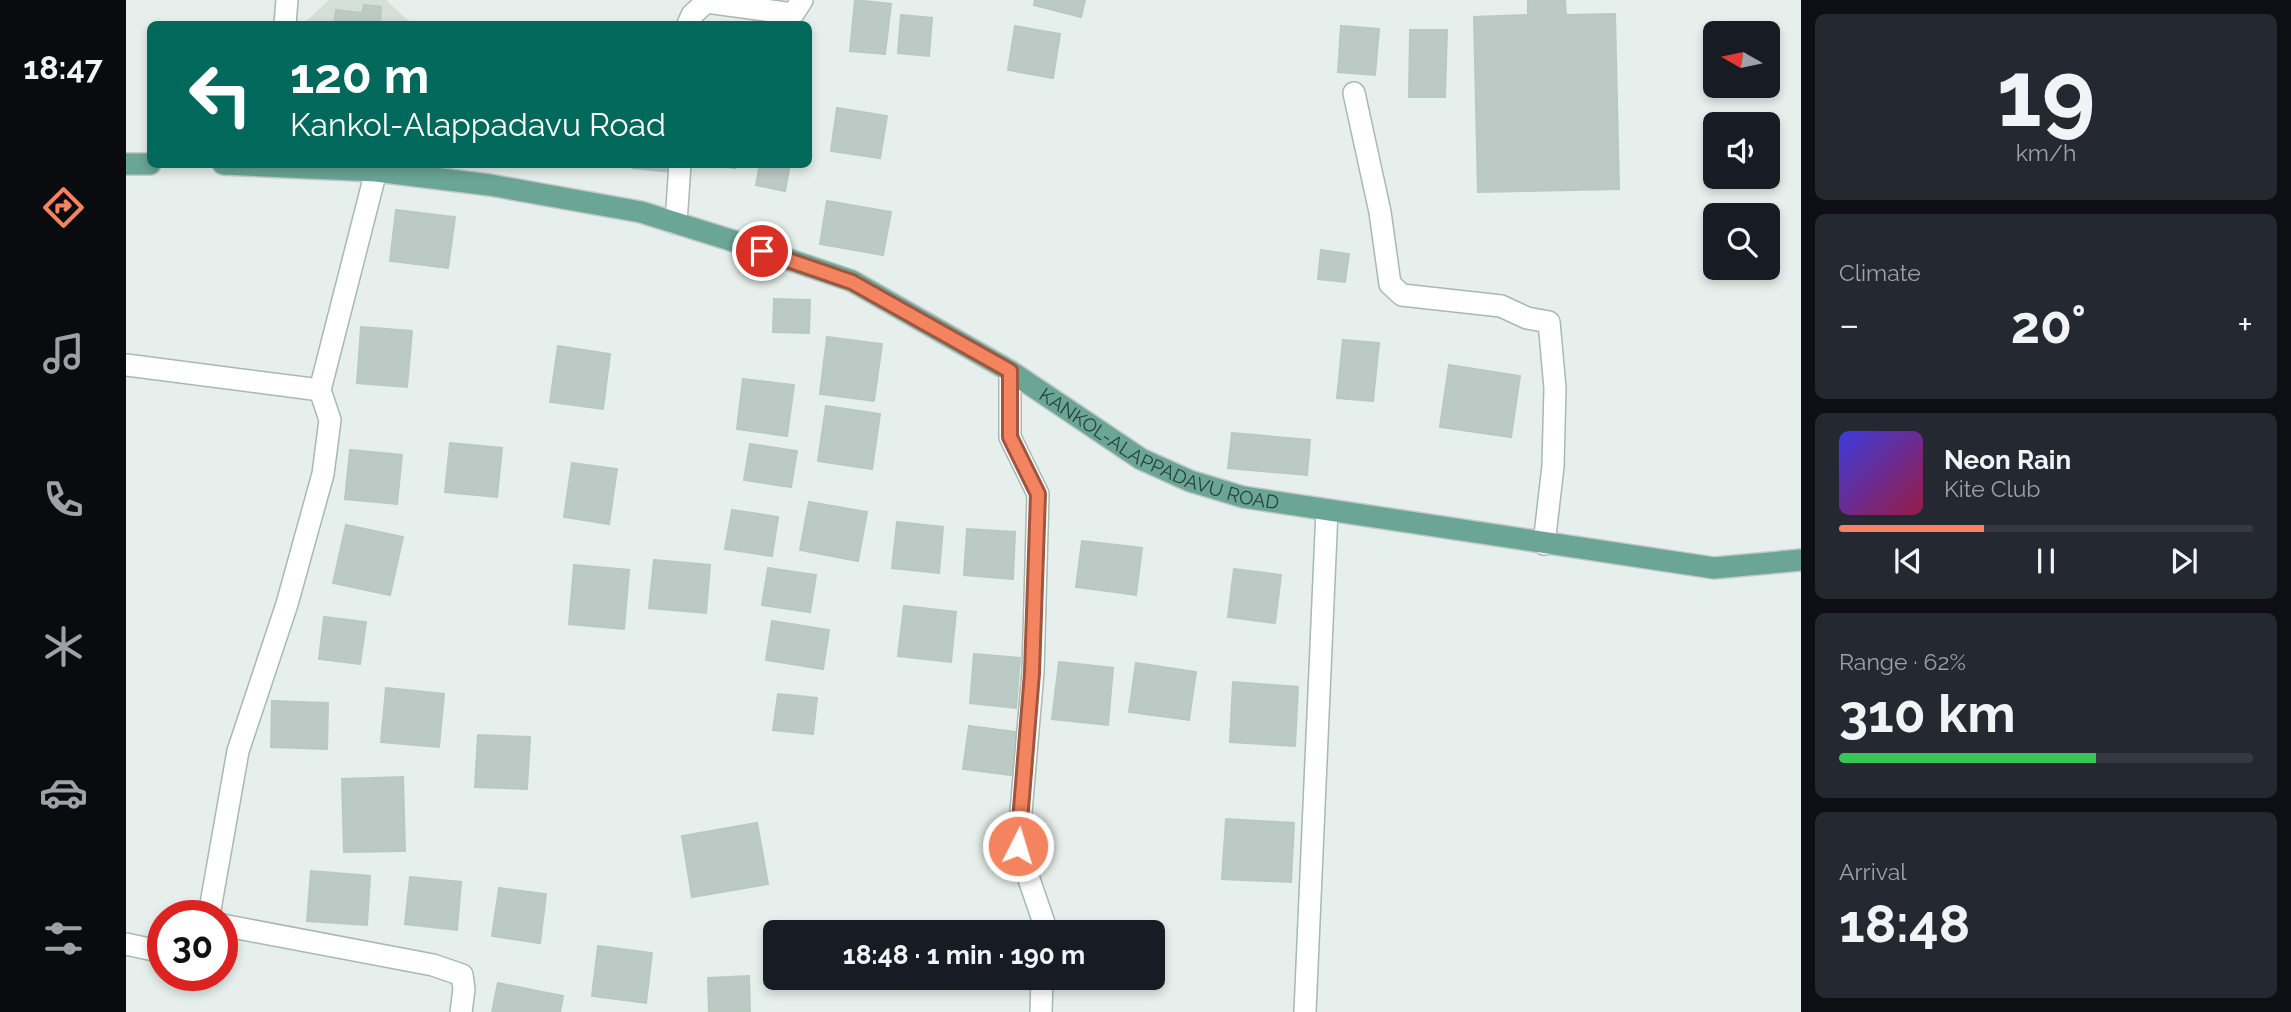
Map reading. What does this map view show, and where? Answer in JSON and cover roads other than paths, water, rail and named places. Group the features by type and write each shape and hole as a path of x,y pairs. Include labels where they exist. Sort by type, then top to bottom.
{"main road":[{"path":"126,164 147,164"},
{"name":"KANKOL-ALAPPADAVU ROAD","path":"317,168 376,172 604,204 676,223 852,282 1010,371 1141,458 1190,481 1243,497 1714,568 1801,560"}],"street":[{"path":"285,21 287,0"},
{"path":"689,21 706,2 793,14 802,0"},
{"path":"1354,93 1380,212 1390,284 1402,295 1501,306 1527,318 1549,322 1555,388 1553,467 1544,544"},
{"path":"676,223 680,168"},
{"path":"212,900 238,751 287,604 323,474 330,420 320,390 376,172"},
{"path":"126,365 320,390"},
{"path":"1010,371 1010,437 1038,494 1032,673 1018,846 1043,920"},
{"path":"1305,1012 1327,510"},
{"path":"238,928 423,963 461,975 464,989 461,1012"},
{"path":"126,944 147,949"},
{"path":"1041,1012 1042,990"}]}
